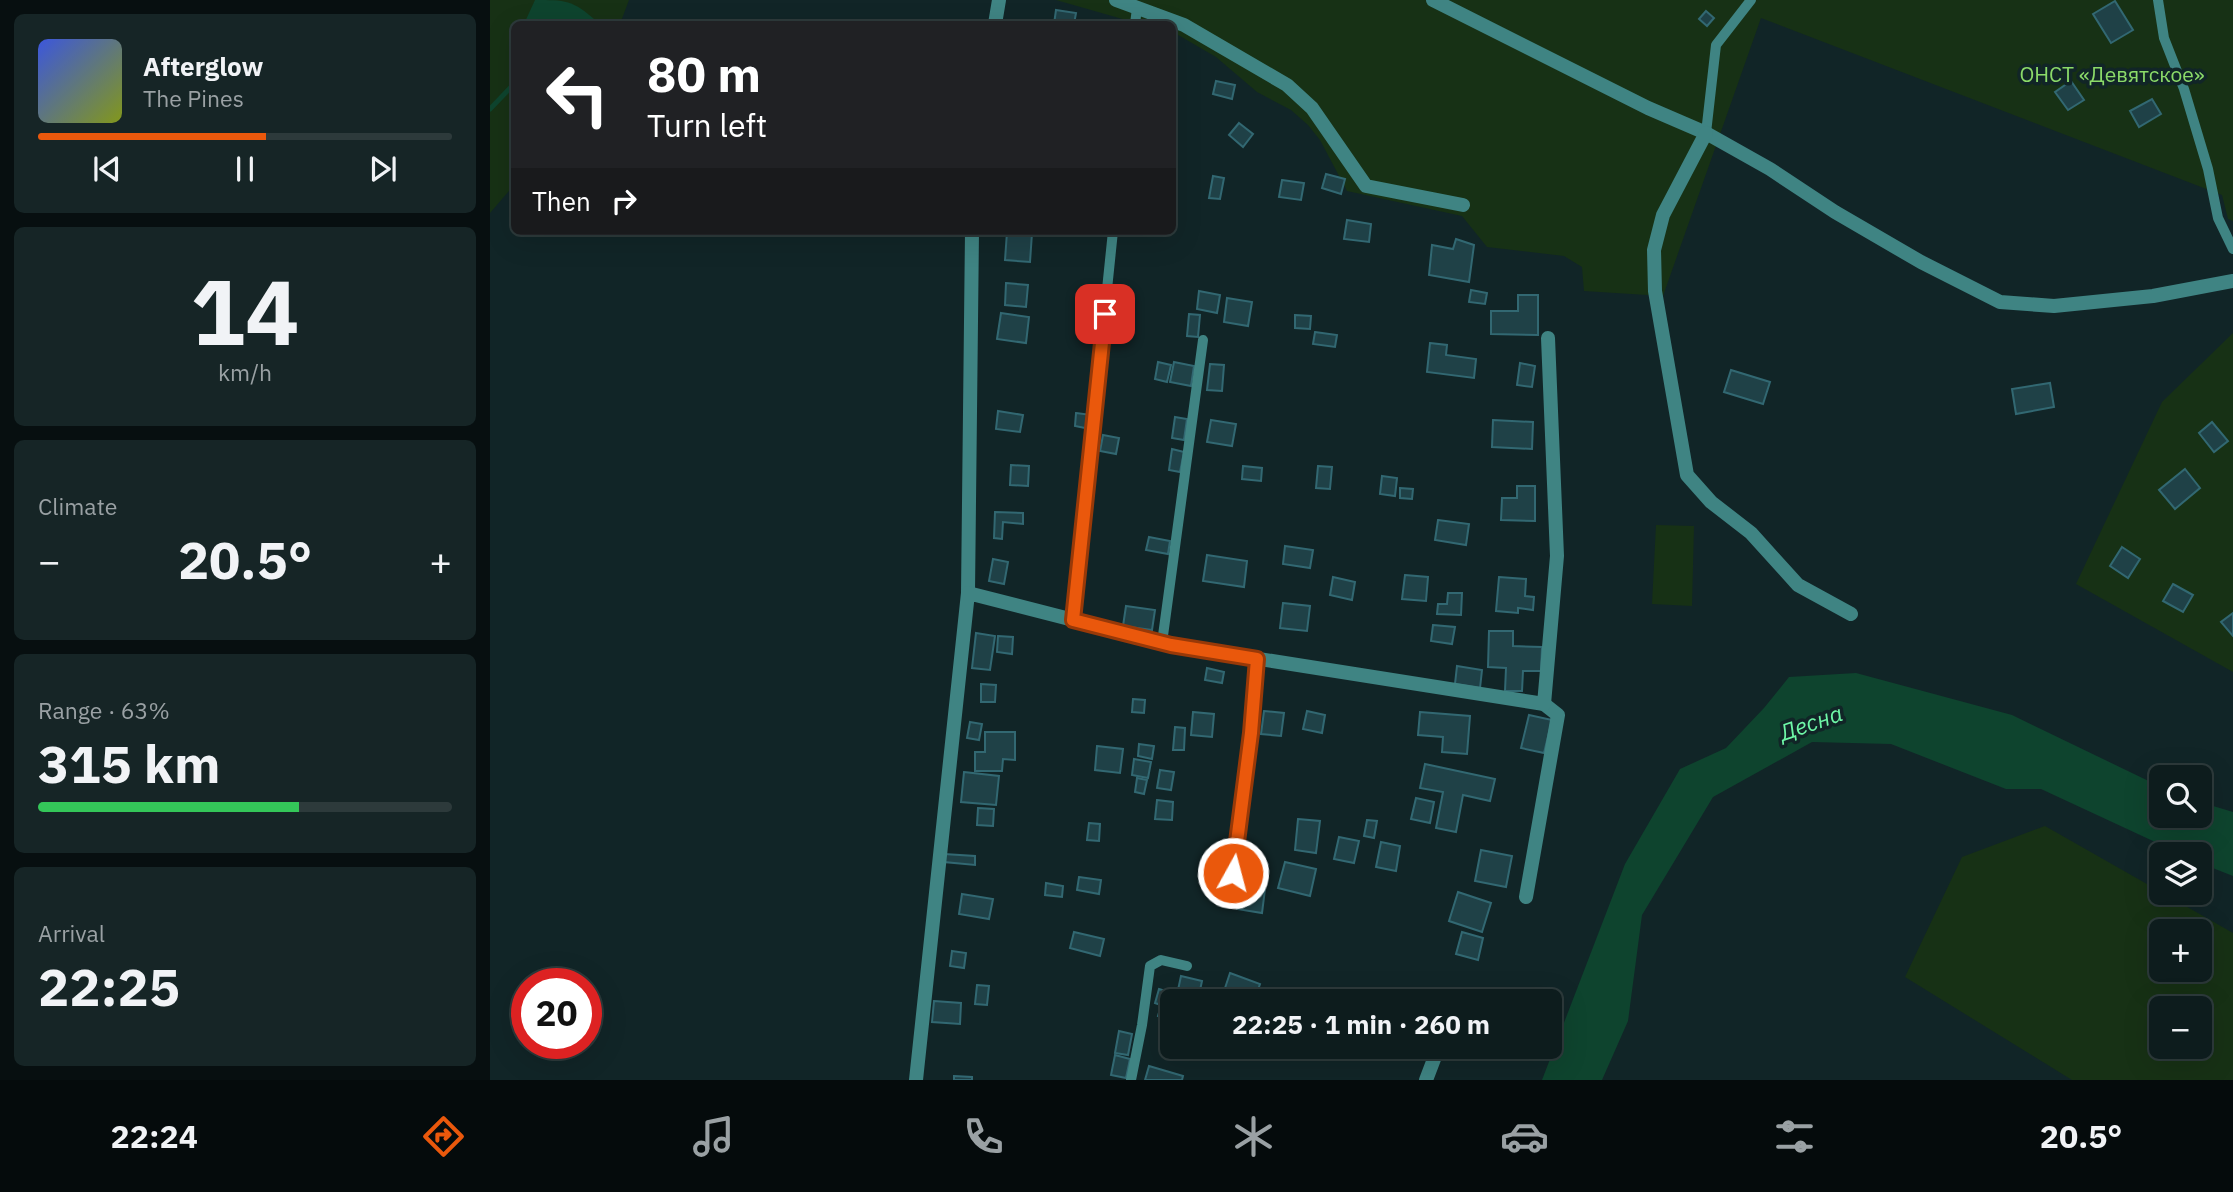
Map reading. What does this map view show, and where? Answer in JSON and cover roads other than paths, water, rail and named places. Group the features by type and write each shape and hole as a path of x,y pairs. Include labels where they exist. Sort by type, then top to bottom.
{"street":[{"path":"996,21 999,0"},
{"path":"1116,0 1173,21"},
{"path":"1433,0 1648,108 1706,133 1921,262 2000,302 2054,306 2153,296 2233,281"},
{"path":"1176,22 1287,85 1312,108 1366,186 1464,205"},
{"path":"1706,133 1663,215 1654,250 1655,291 1686,475 1711,502 1751,533 1798,585 1851,614"},
{"path":"916,1080 968,593 972,235"},
{"path":"1544,704 1557,556 1548,338"},
{"path":"968,593 1162,643 1544,704 1558,715 1526,897"},
{"path":"1426,1080 1433,1059"}],"lane":[{"path":"1706,133 1716,45 1751,0"},
{"path":"2158,0 2164,38 2184,89 2208,169 2218,218 2233,249"},
{"path":"1135,21 1137,8"},
{"path":"1073,620 1113,235"},
{"path":"1162,643 1202,340"},
{"path":"1233,873 1251,733 1257,659"},
{"path":"1131,1080 1150,966 1161,960 1186,966"}],"water":[{"path":"535,0 561,1 574,5 595,20 595,21 525,21"},
{"name":"Десна","path":"1856,673 2012,715 2149,781 2149,828 2212,828 2212,806 2233,812 2233,876 2212,868 2212,842 2155,842 2041,789 2006,789 1891,744 1812,742 1713,797 1642,915 1628,1021 1602,1080 1542,1080 1550,1059 1562,1059 1562,1028 1625,864 1680,769 1726,748 1789,677"}],"waterway":[{"path":"490,109 511,87"}],"park label":[{"name":"ОНСТ «Девятское»","path":"2112,75"}]}
